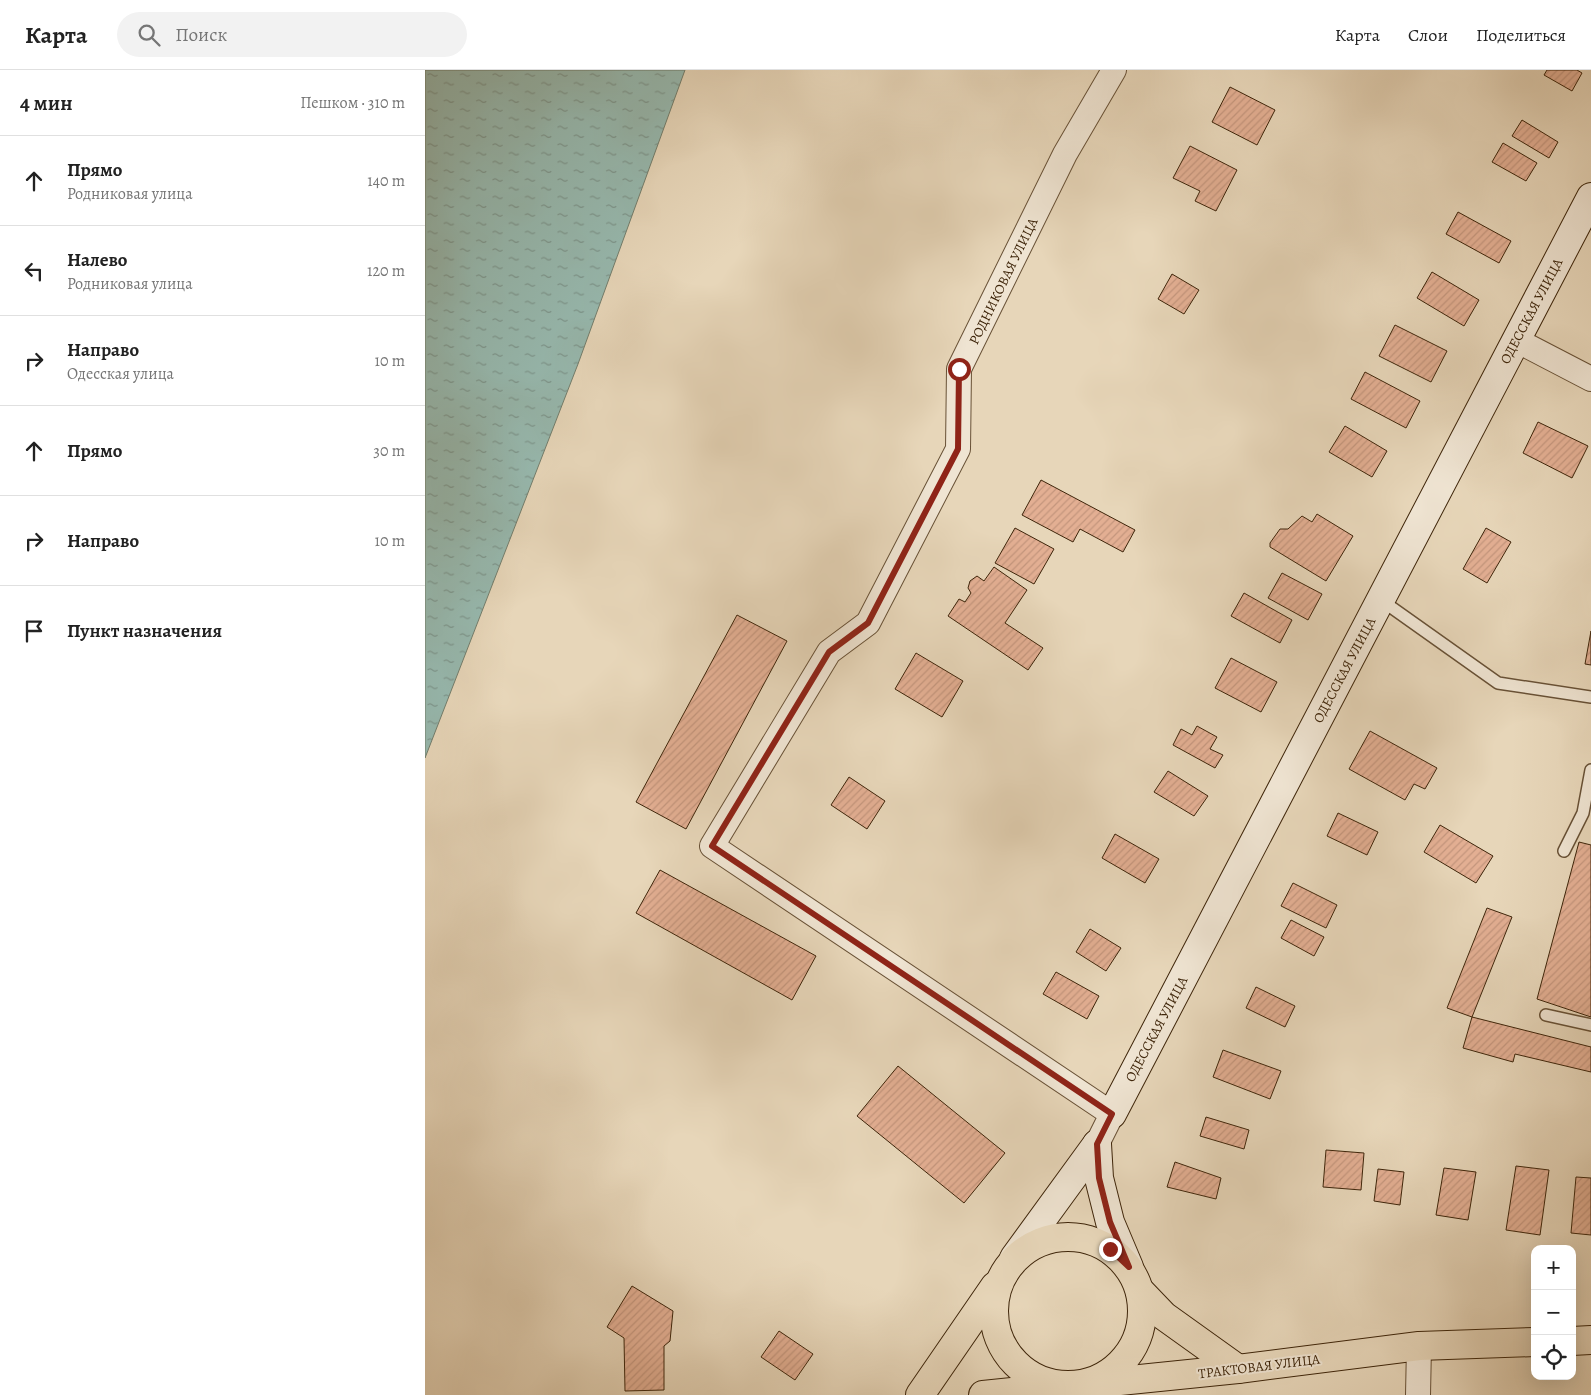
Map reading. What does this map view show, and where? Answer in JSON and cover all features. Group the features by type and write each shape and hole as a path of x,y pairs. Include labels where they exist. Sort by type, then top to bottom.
{"main road":[{"name":"ОДЕССКАЯ УЛИЦА","path":"1112,1114 1591,197"},
{"path":"920,1395 1006,1269 1097,1144"},
{"path":"1097,1144 1099,1178 1110,1222 1134,1279 1143,1317 1136,1342 1121,1364 1100,1379 1075,1386 1049,1384 1025,1373 1006,1355 995,1331 992,1306 1006,1269 1035,1243 1060,1236 1087,1238 1110,1249 1134,1279 1164,1316 1238,1369"},
{"path":"1576,1341 1591,1340"},
{"name":"ТРАКТОВАЯ УЛИЦА","path":"983,1395 1238,1369 1419,1346 1531,1342"}],"street":[{"name":"РОДНИКОВАЯ УЛИЦА","path":"1112,1114 712,846 829,652 868,623 958,449 959,369 1065,154 1114,70"},
{"path":"1516,340 1591,379"},
{"name":"ОДЕССКАЯ УЛИЦА","path":"1097,1144 1112,1114"},
{"path":"1418,1395 1419,1346"}],"lane":[{"path":"1381,600 1498,683 1591,697"},
{"path":"1564,851 1583,813 1591,770"},
{"path":"1577,824 1591,816"},
{"path":"1546,1015 1591,1025"}],"water":[{"path":"425,70 685,70 578,364 425,758"}],"building":[{"path":"1547,70 1577,70 1582,73 1572,91 1544,75"},
{"path":"1230,87 1275,110 1257,145 1212,122"},
{"path":"1522,120 1558,142 1549,158 1512,136"},
{"path":"1503,143 1537,163 1526,181 1492,162"},
{"path":"1190,146 1237,170 1216,211 1195,201 1200,191 1173,178"},
{"path":"1458,212 1511,241 1499,263 1446,234"},
{"path":"1432,272 1479,300 1464,326 1417,298"},
{"path":"1172,274 1199,290 1184,314 1158,299"},
{"path":"1395,325 1447,351 1431,382 1379,356"},
{"path":"1365,372 1420,401 1406,428 1351,399"},
{"path":"1538,422 1588,446 1572,478 1523,453"},
{"path":"1345,426 1387,451 1372,477 1329,452"},
{"path":"1041,480 1135,530 1123,552 1080,529 1073,542 1022,515"},
{"path":"1317,514 1353,536 1326,581 1270,547 1270,543 1280,529 1288,529 1302,516 1312,522"},
{"path":"1015,528 1054,549 1034,584 995,563"},
{"path":"1486,528 1511,542 1487,583 1463,569"},
{"path":"994,567 1027,590 1005,623 1043,648 1028,670 948,616 959,599 965,602 971,593 968,588 970,581 977,576 984,581"},
{"path":"1282,573 1322,594 1308,620 1268,598"},
{"path":"1244,593 1292,620 1280,643 1231,616"},
{"path":"737,615 787,641 686,829 636,802"},
{"path":"1591,631 1591,665 1585,664"},
{"path":"916,653 963,681 942,717 895,689"},
{"path":"1231,658 1277,682 1261,712 1215,688"},
{"path":"1197,726 1217,737 1210,749 1223,755 1215,768 1173,745 1181,729 1192,735"},
{"path":"1370,731 1437,768 1425,789 1414,784 1405,800 1349,769"},
{"path":"1168,771 1208,796 1194,816 1154,792"},
{"path":"849,777 885,801 867,829 831,805"},
{"path":"1338,813 1378,832 1367,855 1327,836"},
{"path":"1440,825 1493,856 1476,883 1424,852"},
{"path":"1115,834 1159,859 1145,883 1102,858"},
{"path":"1579,842 1591,845 1591,1017 1537,999"},
{"path":"660,870 816,956 792,1000 636,913"},
{"path":"1293,883 1337,905 1326,928 1281,906"},
{"path":"1487,908 1512,917 1472,1017 1447,1008"},
{"path":"1291,920 1324,937 1314,956 1281,938"},
{"path":"1090,929 1121,948 1106,971 1076,952"},
{"path":"1056,972 1099,996 1087,1019 1043,994"},
{"path":"1256,987 1295,1006 1285,1027 1246,1008"},
{"path":"1472,1017 1591,1047 1591,1072 1515,1054 1513,1062 1463,1048"},
{"path":"1223,1050 1281,1071 1270,1099 1213,1077"},
{"path":"898,1066 1005,1153 964,1203 857,1116"},
{"path":"1206,1117 1249,1130 1244,1149 1200,1136"},
{"path":"1326,1150 1364,1153 1361,1190 1323,1187"},
{"path":"1175,1162 1221,1178 1216,1199 1167,1187"},
{"path":"1516,1166 1549,1170 1540,1235 1506,1230"},
{"path":"1444,1168 1476,1172 1468,1220 1436,1215"},
{"path":"1378,1169 1404,1172 1400,1205 1374,1201"},
{"path":"1576,1177 1591,1178 1591,1235 1571,1233"},
{"path":"632,1286 673,1311 670,1341 664,1346 664,1390 625,1391 624,1338 607,1327"},
{"path":"779,1331 813,1354 795,1380 761,1357"}],"route":[{"path":"959,369 958,449 868,623 829,652 712,846 1112,1114 1097,1144 1099,1178 1110,1222 1129,1267 1110,1249"}]}
